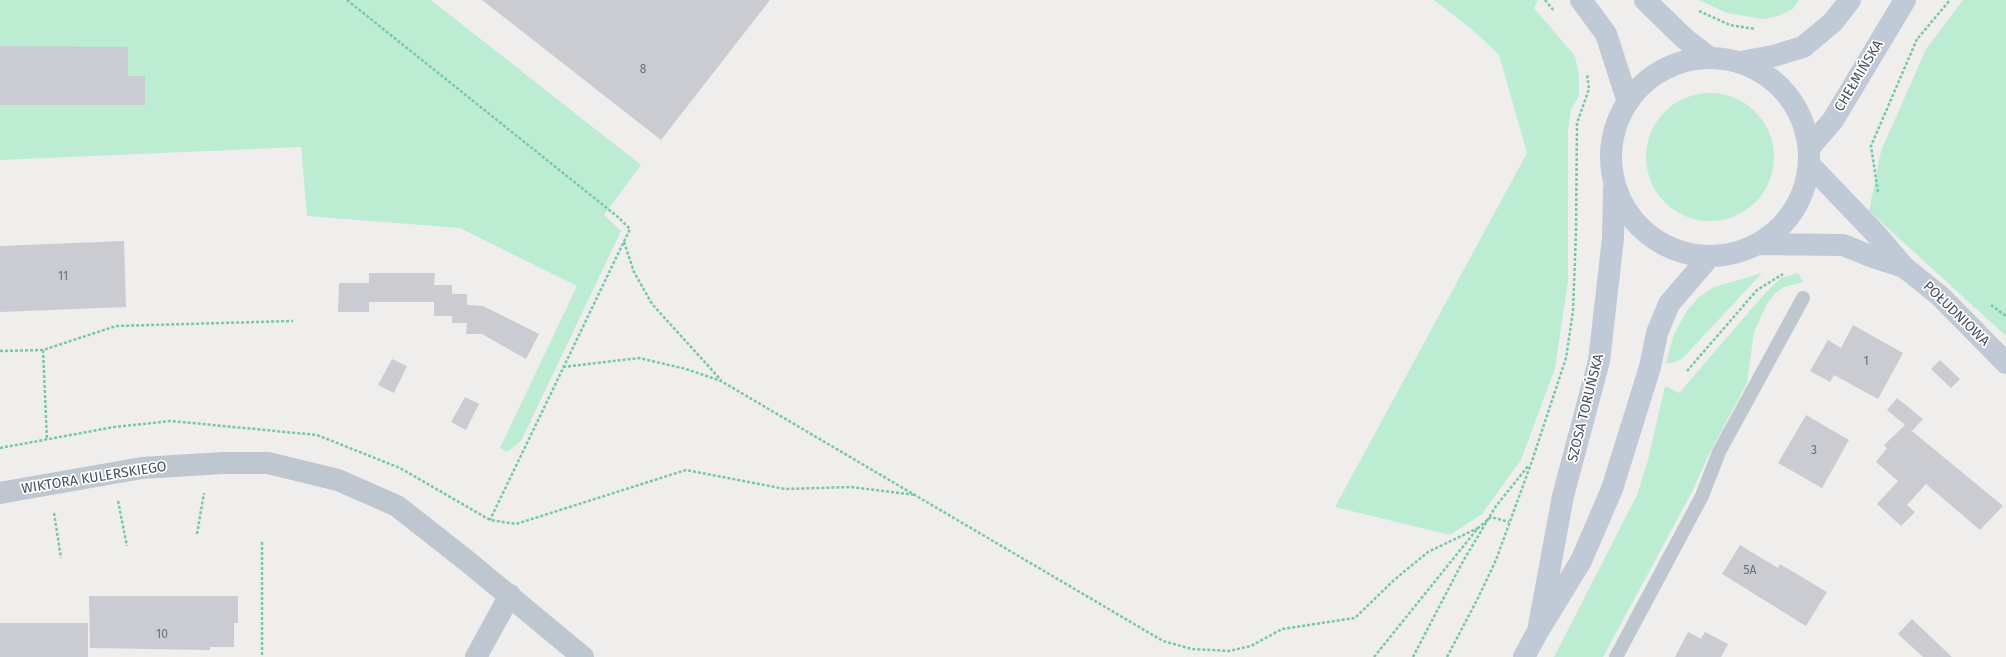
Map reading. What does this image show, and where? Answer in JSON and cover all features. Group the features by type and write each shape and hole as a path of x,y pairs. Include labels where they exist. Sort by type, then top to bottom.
{"main road":[{"path":"1581,0 1606,34 1628,102"},
{"path":"1645,0 1684,38 1710,58"},
{"path":"1740,62 1773,56 1803,47 1833,22 1850,0"},
{"name":"CHEŁMIŃSKA","path":"1809,156 1904,0"},
{"path":"1710,58 1740,62 1761,72 1780,86 1794,104 1804,125 1809,156 1804,189 1794,211 1778,230 1758,244 1734,253 1710,256 1688,254 1668,246 1649,235 1633,220 1622,202 1614,181 1611,154 1616,127 1628,102 1644,83 1663,70 1686,61 1710,58"},
{"name":"POŁUDNIOWA","path":"1809,156 1904,267 1940,296 2006,363"},
{"name":"SZOSA TORUŃSKA","path":"1538,631 1563,496 1599,361 1613,238 1614,181"},
{"name":"POŁUDNIOWA","path":"1758,244 1843,245 1904,267"},
{"name":"SZOSA TORUŃSKA","path":"1524,657 1538,631 1581,561 1612,489 1650,367 1657,333 1669,304 1710,256"}],"street":[{"name":"WIKTORA KULERSKIEGO","path":"0,493 142,468 223,463 268,463 286,466 338,480 397,506 510,595 584,657"},
{"path":"476,657 510,595"}],"lane":[{"path":"1616,657 1702,496 1719,452 1803,298"}],"path":[{"path":"347,0 618,217 630,229 490,520 516,524 686,470 785,488 851,487 917,495"},
{"path":"1878,196 1871,146 1918,38 1950,0"},
{"path":"1696,9 1730,25 1760,30"},
{"path":"1890,24 1918,38"},
{"path":"1447,657 1496,560 1532,461 1566,358 1573,311 1576,233 1577,122 1589,90 1586,69"},
{"path":"624,241 634,272 652,304 721,381"},
{"path":"1687,371 1757,290"},
{"path":"0,351 43,350 116,326 293,321"},
{"path":"43,350 47,440"},
{"path":"563,367 639,358 686,369 721,381 1163,641 1192,649 1229,651 1251,646 1282,629 1354,618 1394,580 1428,552 1478,528"},
{"path":"1413,657 1462,563 1488,519 1496,506 1532,461"},
{"path":"198,534 205,487"},
{"path":"117,497 126,546"},
{"path":"54,508 61,558"},
{"path":"1374,657 1478,528 1491,517 1509,522"},
{"path":"262,542 262,657"}],"green space":[{"path":"0,0 431,0 641,165 604,215 621,231 521,441 507,452 500,448 577,286 460,228 307,216 301,147 0,160"},
{"path":"1434,0 1538,0 1534,8 1575,56 1579,75 1579,96 1571,109 1568,129 1568,282 1555,368 1521,460 1482,514 1450,535 1335,507 1527,153 1499,55 1474,31"},
{"path":"1699,0 1799,0 1793,9 1778,16 1763,19 1727,13"},
{"path":"1963,0 2006,0 2006,336 1869,211 1881,151 1926,49"},
{"path":"1704,93 1716,93 1729,96 1746,104 1759,116 1771,138 1774,157 1773,169 1769,181 1763,193 1751,206 1729,218 1716,221 1704,221 1691,218 1674,210 1661,198 1649,176 1646,163 1646,151 1649,138 1657,121 1669,108 1691,96"},
{"path":"1762,273 1682,359 1672,363 1666,363 1674,334 1688,309 1700,296 1714,287"},
{"path":"1798,273 1803,282 1784,287 1775,293 1767,304 1754,332 1747,383 1707,458 1693,490 1603,657 1554,657 1637,495 1648,460 1665,386 1679,393 1766,292 1781,278"}],"building":[{"path":"482,0 770,0 661,140"},
{"path":"0,46 128,47 128,76 145,76 145,105 0,105"},
{"path":"124,241 126,307 0,312 0,246"},
{"path":"369,273 435,273 434,285 452,285 452,294 467,294 467,305 483,306 539,334 526,359 482,334 466,334 467,323 452,323 452,316 434,316 434,302 369,302 369,312 338,312 339,283 369,283"},
{"path":"1853,325 1903,353 1878,399 1834,375 1830,382 1810,371 1828,340 1841,348"},
{"path":"392,359 407,366 394,393 378,385"},
{"path":"1940,360 1960,379 1951,388 1931,369"},
{"path":"465,397 479,404 466,430 451,422"},
{"path":"1897,398 1923,419 1912,431 2003,506 1980,530 1926,484 1907,505 1915,512 1901,526 1877,504 1898,481 1876,462 1887,448 1884,445 1905,425 1887,410"},
{"path":"1806,415 1849,440 1822,488 1778,463"},
{"path":"1740,545 1778,568 1780,564 1827,592 1806,626 1722,574"},
{"path":"89,596 238,596 238,623 234,623 234,647 210,647 210,650 90,648"},
{"path":"1912,619 1952,657 1923,657 1898,634"},
{"path":"0,623 88,623 88,657 0,657"},
{"path":"1688,632 1701,639 1705,632 1728,644 1721,657 1675,657"}]}
